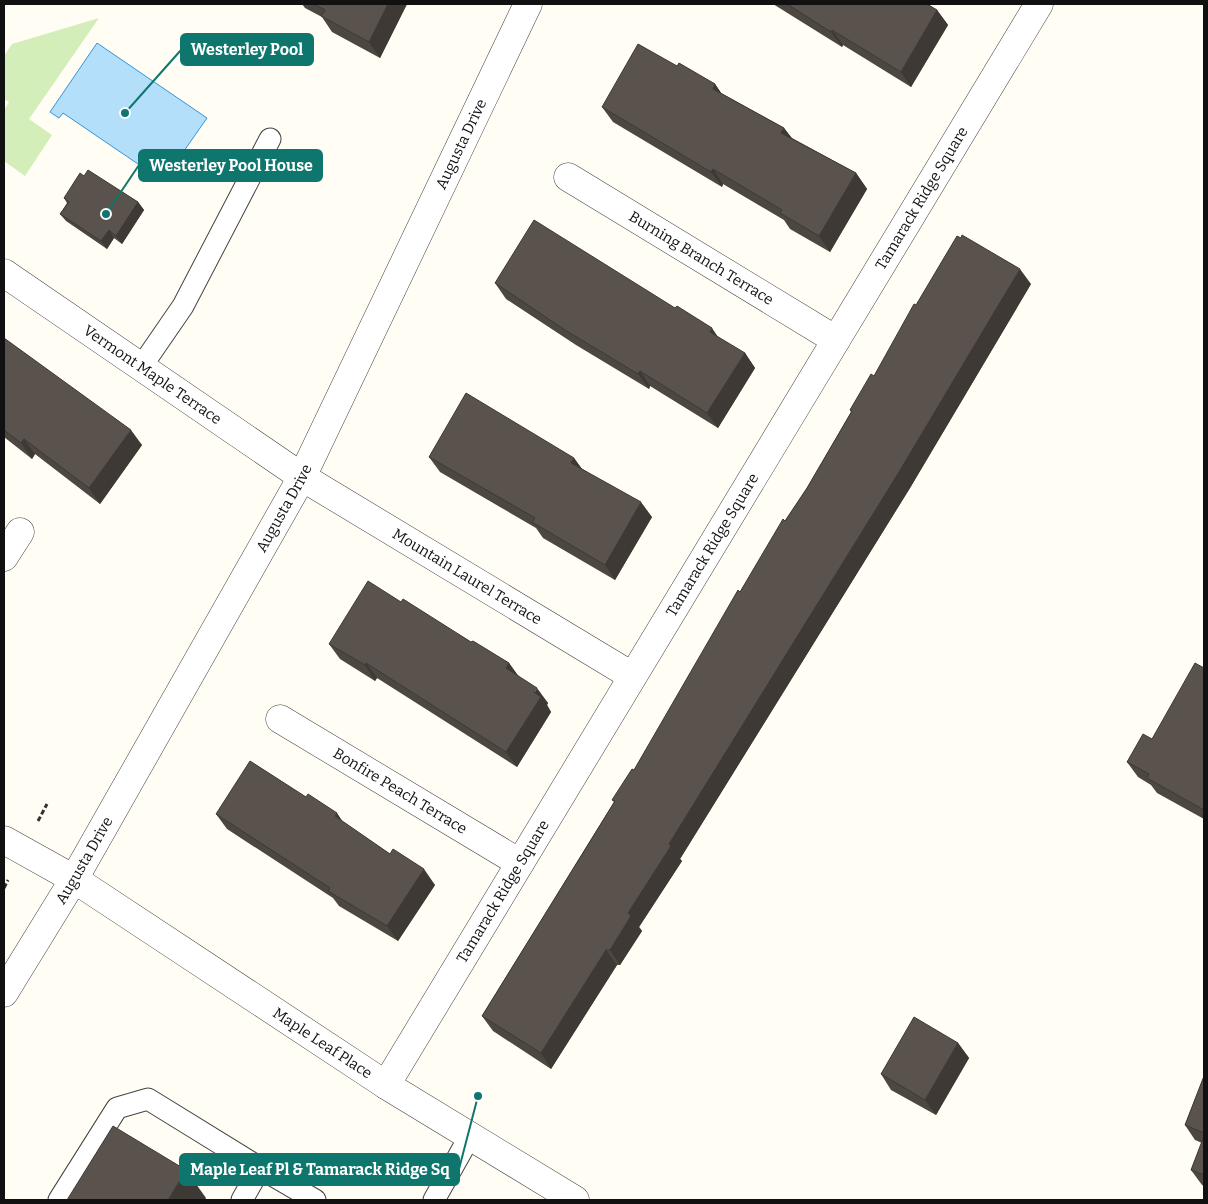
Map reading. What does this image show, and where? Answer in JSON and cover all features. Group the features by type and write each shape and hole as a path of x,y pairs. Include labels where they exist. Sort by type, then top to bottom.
{"street":[{"name":"Augusta Drive","path":"4,993 74,879 302,477 528,4"},
{"name":"Tamarack Ridge Square","path":"386,1085 1039,4"},
{"name":"Burning Branch Terrace","path":"568,177 836,340"},
{"name":"Vermont Maple Terrace","path":"4,273 302,477"},
{"name":"Mountain Laurel Terrace","path":"302,477 632,676"},
{"path":"4,557 20,532"},
{"name":"Bonfire Peach Terrace","path":"280,720 520,863"},
{"name":"Maple Leaf Place","path":"4,840 74,879 386,1085 575,1200"}],"lane":[{"path":"141,367 184,306 270,138"},
{"path":"59,1200 117,1108 148,1099 315,1200"},
{"path":"434,1200 470,1136"},
{"path":"242,1200 260,1168"}],"green space":[{"path":"99,18 29,119 52,135 25,176 4,161 4,110 9,102 4,99 4,56 12,44"}],"water":[{"path":"97,43 207,118 163,181 63,113 59,118 50,112"}],"building":[{"path":"314,4 388,4 369,42 321,16 325,10"},
{"path":"787,4 927,4 937,10 901,72 832,30 831,32"},
{"path":"638,44 677,66 679,63 715,84 713,89 784,128 781,133 856,173 819,236 780,213 782,210 713,169 711,172 602,107"},
{"path":"88,170 138,202 116,236 109,230 101,241 60,214 69,202 64,198 80,173 84,176"},
{"path":"534,220 675,308 677,306 712,328 710,332 745,353 707,413 640,371 638,374 565,330 495,283"},
{"path":"962,235 1020,269 899,472 669,844 671,846 628,913 631,916 610,950 606,950 541,1053 482,1016 615,801 612,800 632,769 634,770 738,590 740,592 783,519 785,521 807,488 852,411 850,410 871,374 874,376 914,304 916,305 957,236 961,238"},
{"path":"4,338 131,430 89,488 24,439 21,443 4,430"},
{"path":"466,393 574,458 571,463 641,502 605,565 532,522 535,518 429,457"},
{"path":"368,581 401,602 403,599 471,642 473,641 509,663 506,668 537,688 534,692 541,697 506,752 366,663 365,665 329,644"},
{"path":"1195,663 1204,668 1204,810 1147,778 1149,774 1127,762 1143,734 1152,739"},
{"path":"250,761 306,797 308,794 337,813 335,816 390,854 393,849 424,869 387,926 328,891 330,888 216,814"},
{"path":"914,1017 958,1043 925,1100 881,1074"},
{"path":"1204,1076 1204,1133 1185,1125"},
{"path":"113,1126 186,1170 168,1200 67,1200"},
{"path":"1204,1136 1204,1175 1191,1170"}],"place":[{"name":"Westerley Pool","path":"125,113"},
{"name":"Westerley Pool House","path":"106,214"},
{"name":"Maple Leaf Pl & Tamarack Ridge Sq","path":"478,1096"}]}
